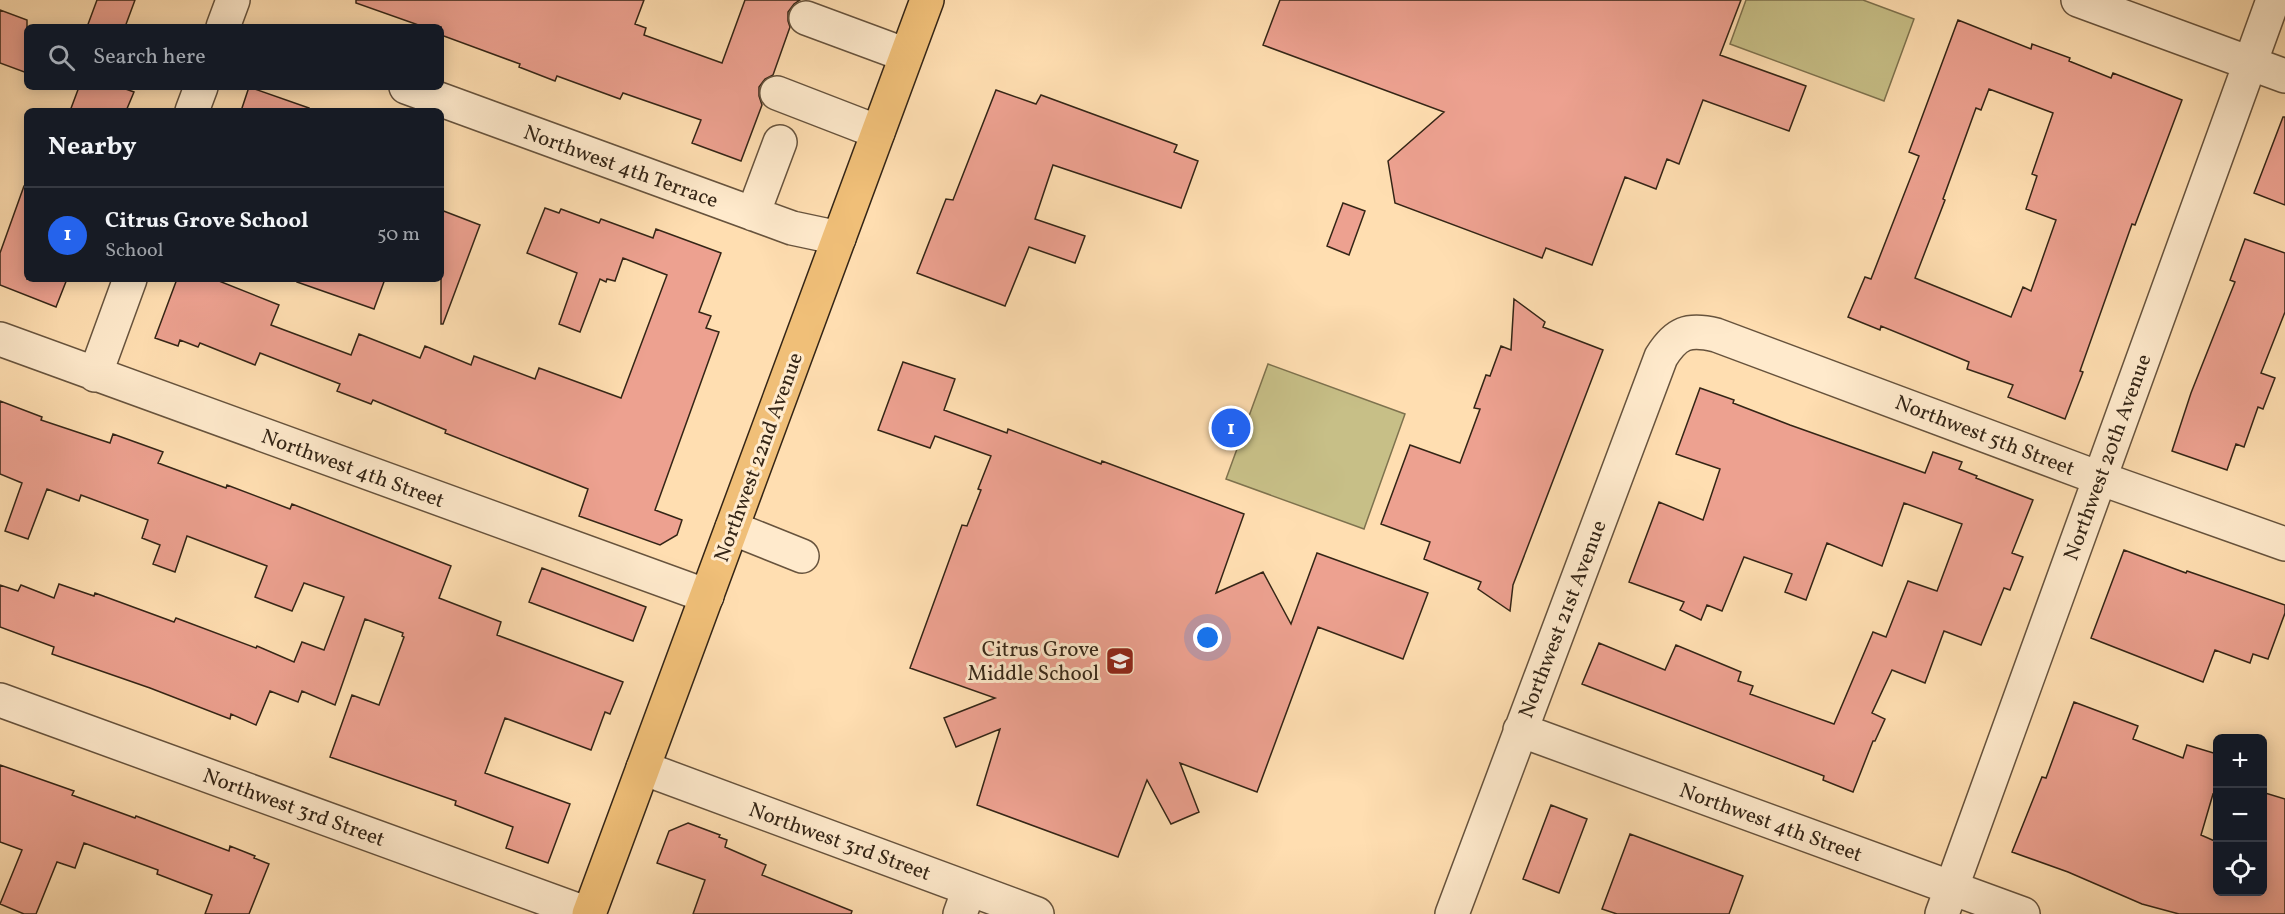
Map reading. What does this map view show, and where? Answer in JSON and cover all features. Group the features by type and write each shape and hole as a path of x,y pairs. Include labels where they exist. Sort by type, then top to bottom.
{"main road":[{"name":"Northwest 22nd Avenue","path":"589,914 927,0"}],"street":[{"path":"2078,0 2285,76"},
{"name":"Northwest 20th Avenue","path":"1947,901 2273,0"},
{"path":"806,18 906,55"},
{"path":"193,108 200,90"},
{"name":"Northwest 4th Terrace","path":"414,90 792,228 839,238"},
{"path":"777,93 878,132"},
{"path":"753,214 780,142"},
{"path":"95,375 129,282"},
{"name":"Northwest 5th Street","path":"1684,334 1699,331 1716,335 2099,478 2285,544"},
{"name":"Northwest 21st Avenue","path":"1452,914 1661,357 1671,342 1684,334"},
{"name":"Northwest 4th Street","path":"0,339 707,596"},
{"path":"732,528 802,556"},
{"name":"Northwest 3rd Street","path":"0,700 589,914"},
{"name":"Northwest 4th Street","path":"1520,730 1947,901 2023,914"},
{"name":"Northwest 3rd Street","path":"643,768 964,901 1037,914"}],"shaded area":[{"path":"1746,0 1863,0 1914,19 1884,101 1730,44"},
{"path":"1268,364 1405,414 1364,529 1226,479"}],"building":[{"path":"97,0 135,0 126,24 88,24"},
{"path":"356,0 644,0 635,24 646,28 644,35 722,63 745,0 800,0 788,12 790,27 773,75 765,79 759,87 762,105 741,161 692,143 701,120 623,93 620,99 557,76 555,81 519,67 520,64 444,36 444,24 416,24 356,3"},
{"path":"1280,0 1741,0 1720,55 1806,86 1789,131 1703,100 1679,164 1667,159 1656,189 1625,177 1592,265 1546,248 1542,258 1395,203 1388,161 1444,112 1263,45"},
{"path":"0,10 27,20 27,24 24,24 24,72 0,63"},
{"path":"1958,20 2031,49 2032,44 2070,58 2069,61 2111,78 2113,73 2182,100 2135,225 2132,224 2065,419 2008,397 2013,385 1967,369 1969,362 1881,326 1880,330 1848,317 1865,277 1871,279 1919,156 1909,152","holes":["1989,89 2053,113 2032,174 2037,176 2026,209 2056,220 2031,291 2023,287 2011,317 1915,278 1945,200 1943,199 1976,108 1981,110"]},
{"path":"78,90 134,92 127,108 71,108"},
{"path":"248,90 258,90 309,108 242,108"},
{"path":"996,90 1036,104 1041,95 1177,145 1174,152 1198,161 1181,208 1053,165 1035,219 1085,236 1075,263 1029,247 1005,306 917,273 946,199 953,200"},
{"path":"2283,117 2285,117 2285,205 2254,193"},
{"path":"24,186 24,282 66,282 56,307 0,285 0,253"},
{"path":"1343,203 1365,211 1349,255 1327,246"},
{"path":"545,208 559,213 561,209 599,223 601,219 653,238 656,229 721,253 699,312 711,316 706,328 719,332 655,510 682,520 677,535 660,545 579,516 588,489 445,433 446,430 373,400 371,404 337,391 340,384 260,353 255,365 200,343 198,347 180,340 178,346 155,338 176,282 222,282 279,305 271,325 351,355 359,334 420,358 425,346 471,365 474,356 535,379 539,368 621,398 667,275 623,258 615,281 607,279 606,282 600,279 580,332 559,324 577,273 527,253"},
{"path":"444,211 480,225 443,324 441,324 441,282 444,282"},
{"path":"2245,239 2285,253 2285,312 2261,373 2275,378 2263,409 2258,407 2244,447 2236,444 2227,470 2172,451 2191,393 2235,282 2230,280"},
{"path":"297,282 384,282 374,309"},
{"path":"1514,299 1545,322 1543,327 1603,350 1513,585 1510,611 1478,589 1481,582 1424,559 1430,542 1381,524 1410,445 1460,463 1480,409 1474,408 1486,375 1490,376 1501,346 1511,350"},
{"path":"903,362 955,379 944,410 1007,433 1008,429 1101,464 1102,461 1244,514 1216,593 1263,572 1291,624 1317,553 1428,593 1403,659 1318,627 1257,792 1180,763 1199,812 1171,824 1147,780 1118,857 977,805 1000,729 956,747 944,718 995,698 910,668 962,525 967,526 981,490 978,489 991,456 935,436 930,448 878,430"},
{"path":"1700,388 1734,400 1733,403 1790,425 1925,473 1933,452 1962,462 1959,469 1977,476 1976,478 2033,500 2012,553 2023,557 2010,590 2004,588 1981,645 1944,631 1925,683 1892,670 1872,713 1885,719 1873,741 1853,792 1823,780 1824,776 1582,684 1599,643 1665,670 1676,645 1741,672 1738,681 1753,686 1750,694 1834,724 1873,632 1886,637 1908,581 1937,591 1962,524 1904,503 1882,566 1827,543 1806,600 1785,592 1792,574 1744,557 1722,611 1707,605 1701,620 1680,610 1684,602 1629,582 1659,502 1703,520 1720,469 1676,454"},
{"path":"0,401 42,417 41,420 110,443 113,434 163,452 158,463 226,488 227,485 290,509 292,504 451,566 439,598 501,622 497,635 623,682 610,714 605,712 591,750 505,718 485,773 570,804 548,863 506,848 513,827 455,805 456,801 330,757 352,695 379,705 404,637 403,633 365,619 335,705 302,691 298,702 270,691 256,725 231,714 230,719 52,654 54,647 0,627 0,585 18,591 21,585 54,598 59,584 94,596 95,593 174,622 176,618 256,648 257,646 294,662 302,642 324,650 344,597 304,583 292,611 255,597 267,566 187,536 175,572 153,564 160,545 142,538 148,520 81,495 79,501 47,489 28,539 5,531 22,483 0,474"},
{"path":"2124,550 2285,605 2285,613 2268,659 2253,654 2250,663 2215,650 2203,682 2091,638"},
{"path":"542,568 646,607 633,641 529,602"},
{"path":"2074,702 2138,726 2133,739 2183,758 2187,745 2213,753 2213,794 2201,835 2213,840 2213,896 2267,896 2267,794 2285,799 2285,914 2179,914 2142,904 2068,872 2012,852 2042,777 2046,778"},
{"path":"0,765 74,791 72,795 135,818 136,816 229,851 230,846 269,864 249,914 205,914 212,895 157,874 158,870 84,843 75,868 57,862 36,914 24,914 0,904 22,850 0,842"},
{"path":"1551,805 1587,819 1559,893 1523,879"},
{"path":"688,823 720,835 719,837 727,840 725,847 766,865 762,875 852,911 851,914 693,914 705,880 657,863 669,831"},
{"path":"1630,834 1743,876 1729,914 1617,914 1602,909"}],"place":[{"name":"Citrus Grove School","path":"1231,428"},
{"name":"Citrus Grove Middle School","path":"1120,661"}]}
